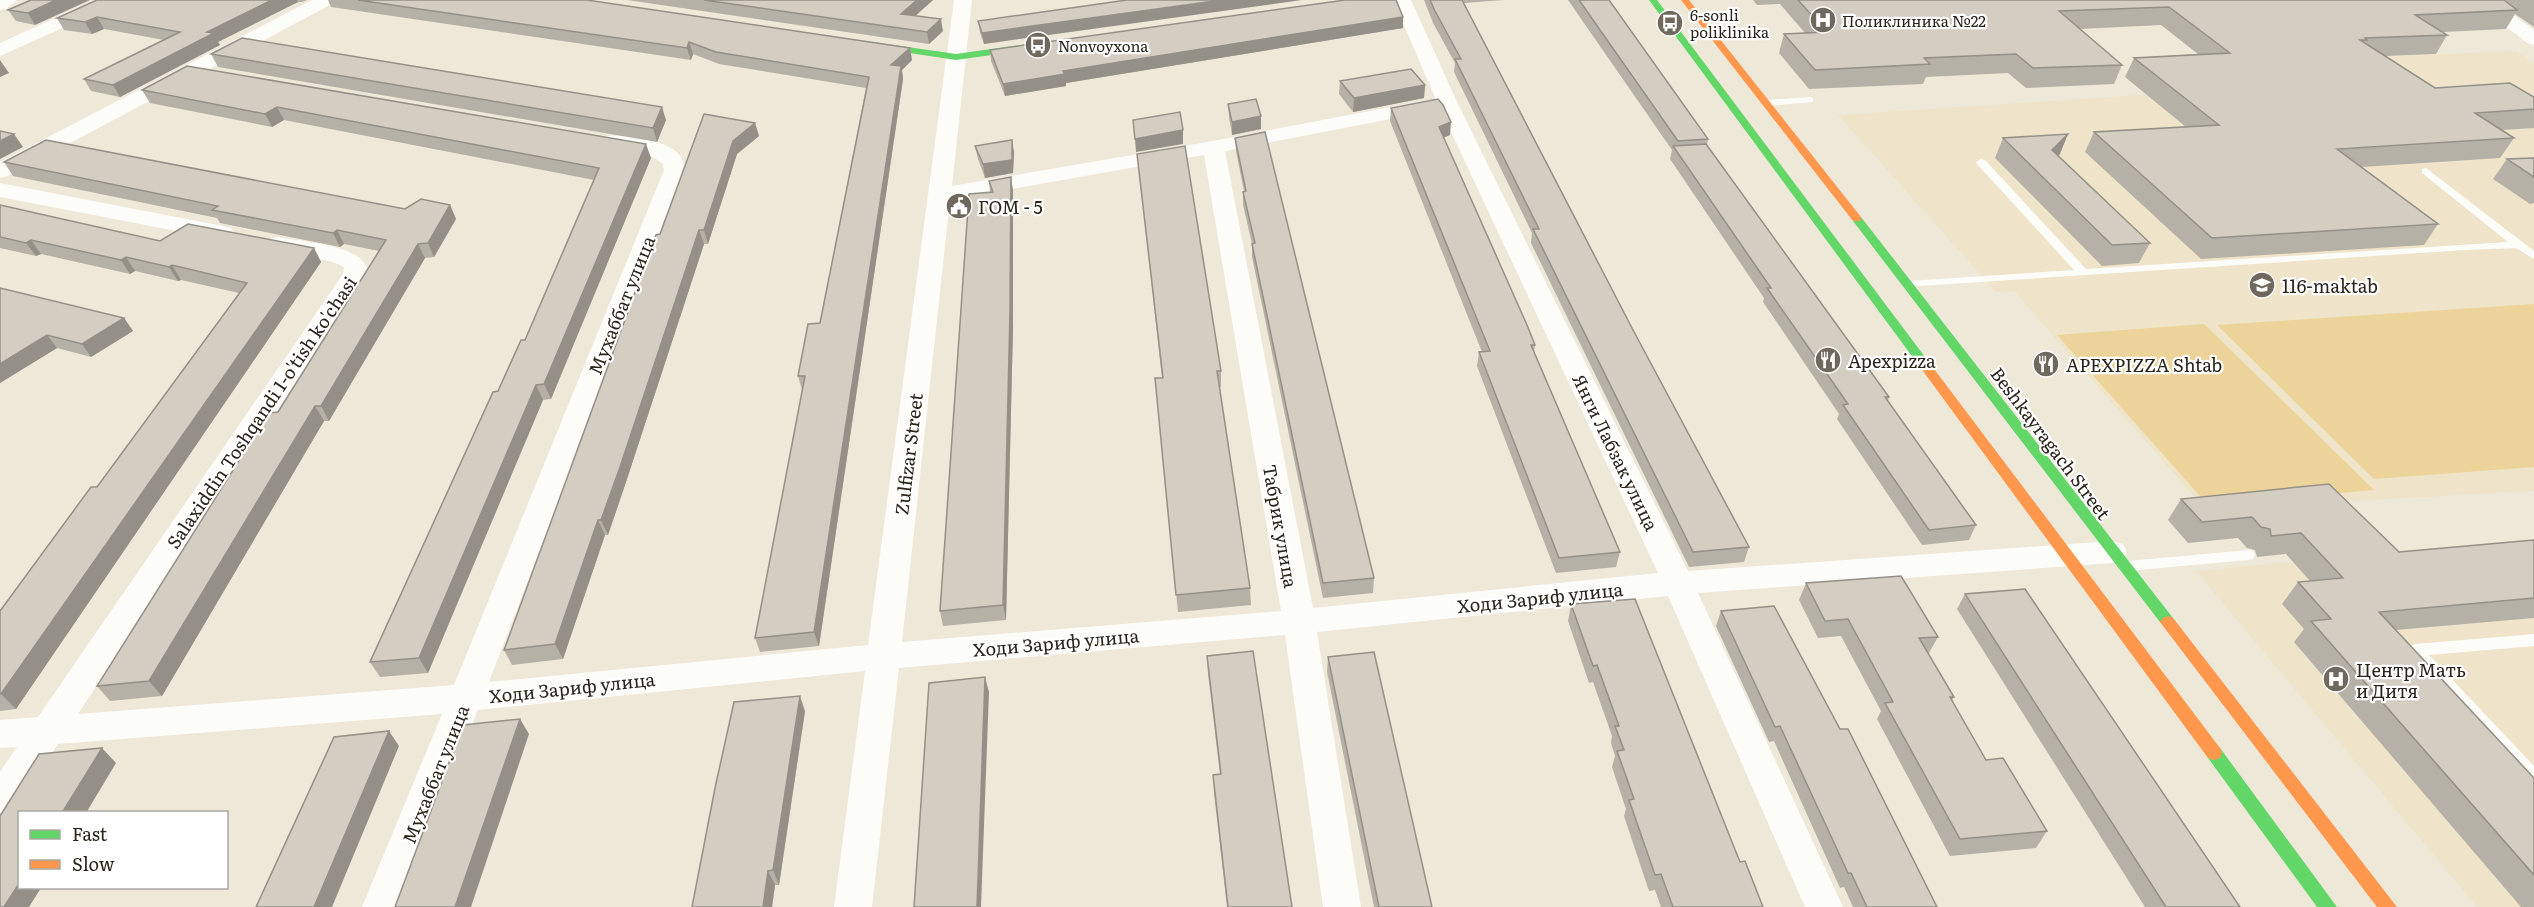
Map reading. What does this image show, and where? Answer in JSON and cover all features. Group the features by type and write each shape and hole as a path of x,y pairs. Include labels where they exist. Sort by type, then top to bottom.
{"main road":[{"path":"1653,0 2328,907"},
{"name":"Beshkayragach Street","path":"1685,0 2388,907"},
{"path":"850,41 956,57 1049,44"}],"street":[{"path":"0,5 8,0"},
{"path":"0,50 110,0"},
{"path":"0,171 326,0"},
{"name":"Zulfizar Street","path":"853,907 963,0"},
{"name":"Янги Лабзак улица","path":"1402,0 1447,102 1678,583 1824,907"},
{"path":"2481,0 2534,39"},
{"path":"191,71 226,77"},
{"path":"939,195 1213,147 1447,102"},
{"name":"Мухаббат улица","path":"381,907 675,170 672,158 658,150 588,138"},
{"name":"Табрик улица","path":"1213,147 1299,622 1342,907"},
{"name":"Salaxiddin Toshqandi 1-o'tish ko'chasi","path":"0,190 340,256 354,263 356,267 355,274 0,802"},
{"name":"Ходи Зариф улица","path":"0,734 466,698 884,656 1299,622 1678,583 2067,556 2118,559"}],"lane":[{"path":"1767,103 1810,100"},
{"path":"1981,162 2082,272"},
{"path":"2426,171 2534,256"},
{"path":"1908,285 2519,245"},
{"path":"2118,559 2248,555"},
{"path":"2534,640 2415,650 2534,777"}],"shaded area":[{"name":"116-maktab","path":"2516,51 2534,64 2534,491 2205,509 2014,291 1996,292 1838,115 2308,84 2282,61"},
{"path":"2534,304 2534,467 2374,479 2217,325"},
{"path":"2204,324 2374,490 2207,504 2057,335"},
{"path":"2534,539 2534,907 2477,907 2196,571"}],"building":[{"path":"31,0 56,0 28,13 8,10"},
{"path":"97,0 272,0 207,32 214,33 113,85 84,79 180,32 97,17 85,22 57,18"},
{"path":"358,0 587,0 910,48 891,65 901,66 814,632 755,638 805,376 798,376 808,324 820,323 869,77 716,52 689,42 687,48"},
{"path":"704,0 917,0 901,14 941,19 927,32"},
{"path":"1127,0 1222,0 982,33 978,21"},
{"path":"1345,0 1396,0 1403,17 1063,71 1065,74 1003,84 990,50"},
{"path":"1430,0 1462,0 1632,328 1749,547 1693,552 1533,229 1539,229 1455,59 1461,59"},
{"path":"1579,0 1609,0 1708,139 1678,141"},
{"path":"1798,0 2504,0 2517,10 2415,15 2447,35 2360,40 2435,88 2510,83 2534,97 2534,109 2475,113 2514,138 2337,149 2438,224 2212,238 2094,132 2219,125 2134,58 2230,53 2169,7 2059,11 2122,65 2033,68 2016,54 1924,58 1930,64 1815,70 1784,34 1827,32"},
{"path":"242,38 662,107 653,128 211,54"},
{"path":"187,66 646,144 544,384 536,385 419,658 370,662 493,392 498,391 521,340 525,340 599,168 277,107 265,114 142,90"},
{"path":"1411,69 1425,85 1354,98 1340,81"},
{"path":"1256,99 1261,116 1232,122 1228,104"},
{"path":"1438,99 1451,122 1439,127 1527,325 1535,345 1531,345 1620,552 1559,558 1479,352 1490,351 1391,108"},
{"path":"1180,112 1183,130 1135,139 1133,120"},
{"path":"704,114 755,123 733,141 704,230 699,230 620,467 601,520 598,520 555,644 504,650 656,235 660,234"},
{"path":"0,131 14,134 0,141"},
{"path":"1265,132 1374,578 1323,583 1252,244 1255,243 1243,192 1246,191 1235,138"},
{"path":"2068,134 2052,150 2150,243 2112,245 2003,138"},
{"path":"46,140 405,209 421,199 450,205 428,243 418,244 321,406 315,406 149,681 97,686 269,413 278,412 386,240 337,230 333,233 212,210 218,206 4,162"},
{"path":"1012,140 1012,160 983,164 975,146"},
{"path":"1706,144 1889,397 1885,397 1976,525 1929,530 1843,405 1848,404 1767,288 1771,288 1673,146"},
{"path":"1185,146 1221,371 1217,371 1250,588 1176,595 1155,378 1163,378 1137,154"},
{"path":"2534,158 2534,177 2507,159"},
{"path":"1011,177 1003,605 940,611 969,194 993,192 989,181"},
{"path":"0,205 160,241 188,224 314,248 1,694 0,611 91,487 97,487 247,283 172,265 169,267 126,257 121,260 31,240 26,243 0,237"},
{"path":"0,288 124,318 82,344 47,335 0,364"},
{"path":"2329,484 2399,552 2534,540 2534,598 2379,612 2534,778 2534,875 2311,621 2331,619 2298,582 2343,578 2301,533 2271,536 2270,529 2261,527 2252,517 2202,522 2181,499"},
{"path":"1901,576 1938,637 1919,638 1954,697 1950,697 1986,760 2003,758 2047,831 1960,839 1885,703 1893,702 1848,619 1825,621 1806,583"},
{"path":"2025,589 2240,907 2166,907 1965,594"},
{"path":"1635,599 1740,862 1745,861 1763,907 1673,907 1661,874 1655,875 1629,800 1634,799 1617,751 1624,750 1615,726 1619,726 1597,665 1593,666 1571,604"},
{"path":"1774,606 1840,729 1848,729 1937,907 1867,907 1851,873 1848,873 1780,726 1775,727 1721,611"},
{"path":"1253,651 1292,907 1228,907 1213,775 1221,774 1207,656"},
{"path":"1374,652 1432,907 1379,907 1328,657"},
{"path":"985,677 977,907 914,907 929,683"},
{"path":"800,696 773,870 768,871 763,907 692,907 734,702"},
{"path":"520,719 455,907 395,907 463,725"},
{"path":"389,731 314,907 256,907 334,737"},
{"path":"102,748 63,811 18,811 18,885 4,907 0,907 0,816 39,754"}],"traffic: fast":[{"path":"1653,0 1924,364"},
{"path":"866,44 956,57 1035,46"},
{"path":"1857,219 2168,622"},
{"path":"2214,753 2328,907"}],"traffic: slow":[{"path":"1685,0 1857,219"},
{"path":"1924,364 2214,753"},
{"path":"2168,622 2388,907"}],"place":[{"name":"Поликлиника №22","path":"1823,20"},
{"name":"6-sonli poliklinika","path":"1670,23"},
{"name":"Nonvoyxona","path":"1038,45"},
{"name":"ГОМ - 5","path":"959,206"},
{"name":"116-maktab","path":"2262,285"},
{"name":"Apexpizza","path":"1828,360"},
{"name":"APEXPIZZA Shtab","path":"2046,364"},
{"name":"Центр Мать и Дитя","path":"2336,679"}]}
